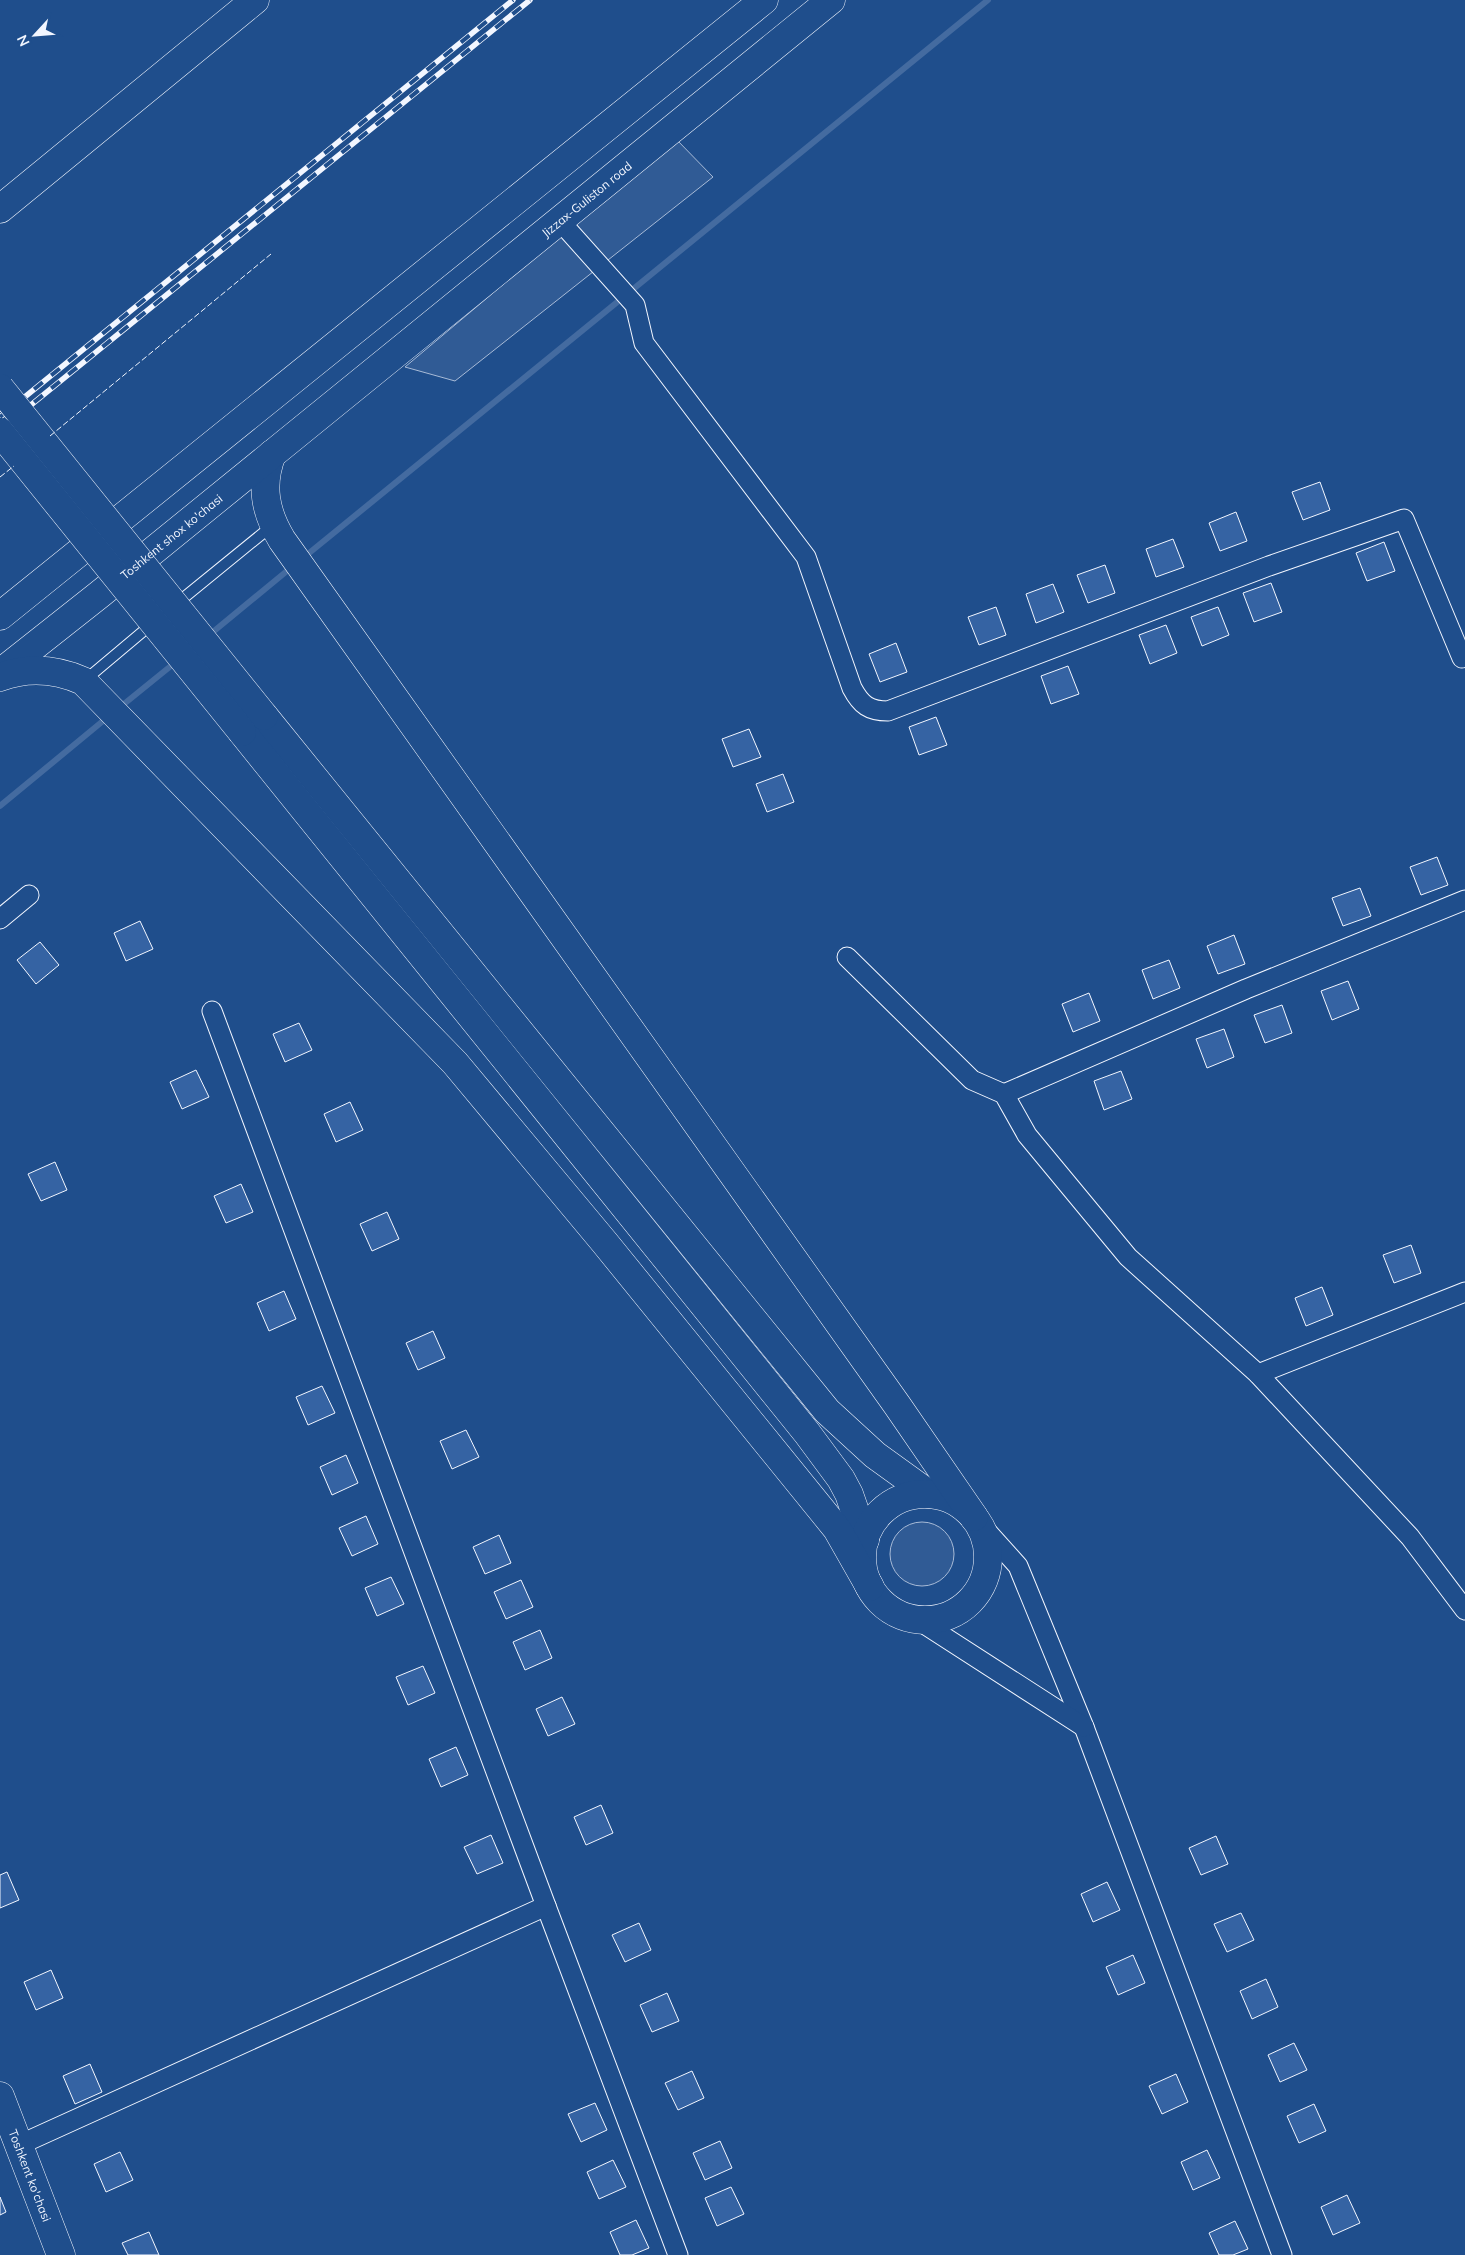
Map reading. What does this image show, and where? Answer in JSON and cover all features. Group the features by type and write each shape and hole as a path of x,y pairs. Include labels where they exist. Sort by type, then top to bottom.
{"main road":[{"path":"0,209 255,0"},
{"path":"0,616 764,0"},
{"name":"Jizzax-Guliston road","path":"340,398 831,0"},
{"path":"0,388 827,1412 875,1455 929,1494 954,1501 974,1517"},
{"name":"Toshkent shox ko'chasi","path":"0,675 340,398"},
{"path":"0,432 807,1433 841,1479 849,1494 865,1540"},
{"path":"0,675 33,670 48,671 62,673 89,687 455,1063 605,1243 837,1529 877,1597 890,1609 906,1617 918,1620 930,1620 953,1614 964,1607 980,1588 988,1564 988,1552 981,1527 891,1397 277,532 268,510 265,488 265,476 272,454"},
{"path":"870,1587 863,1564 865,1540 875,1519 893,1503 904,1498 929,1494"},
{"name":"Toshkent ko'chasi","path":"0,2096 62,2255"}],"street":[{"path":"559,220 635,305 644,343 806,557 852,688 864,706 876,711 888,711 1269,566 1404,519 1462,658 1465,657"},
{"path":"0,919 29,895"},
{"path":"1004,1094 1246,989 1465,900"},
{"path":"847,957 972,1080 1004,1094 1027,1135 1128,1257 1258,1374 1410,1537 1465,1610"},
{"path":"212,1011 678,2255"},
{"path":"1258,1374 1465,1292"},
{"path":"974,1517 1018,1566 1084,1727 1282,2255"},
{"path":"918,1620 1084,1727"},
{"path":"19,2145 546,1906"}],"lane":[{"path":"89,687 164,614 277,532"}],"shaded area":[{"path":"676,139 713,177 455,381 405,367"},
{"path":"916,1522 928,1522 945,1531 952,1542 954,1554 952,1566 945,1577 928,1586 916,1586 904,1581 895,1572 890,1560 890,1548 895,1536 904,1527"}],"building":[{"path":"1320,482 1330,510 1303,520 1292,492"},
{"path":"1236,512 1247,541 1220,551 1209,523"},
{"path":"1173,539 1184,567 1156,577 1146,549"},
{"path":"1384,542 1395,571 1367,581 1356,553"},
{"path":"1105,565 1115,593 1088,603 1077,575"},
{"path":"1271,583 1282,612 1254,622 1243,593"},
{"path":"1053,584 1064,612 1036,623 1026,594"},
{"path":"996,607 1006,635 979,645 968,617"},
{"path":"1218,607 1229,635 1202,646 1191,617"},
{"path":"1166,625 1177,653 1150,664 1139,635"},
{"path":"896,643 907,672 880,682 869,654"},
{"path":"1068,666 1079,694 1051,704 1041,676"},
{"path":"936,717 947,745 919,755 909,727"},
{"path":"749,729 761,757 733,767 722,739"},
{"path":"783,774 794,802 767,812 756,784"},
{"path":"1437,857 1448,885 1421,895 1410,867"},
{"path":"1360,888 1371,916 1343,926 1332,898"},
{"path":"140,921 153,949 126,961 114,933"},
{"path":"1234,935 1245,964 1218,974 1207,946"},
{"path":"40,942 59,965 36,984 17,960"},
{"path":"1169,960 1180,988 1153,999 1142,970"},
{"path":"1348,981 1359,1009 1332,1020 1321,991"},
{"path":"1089,993 1100,1021 1073,1032 1062,1004"},
{"path":"1282,1005 1292,1033 1265,1043 1254,1015"},
{"path":"299,1023 312,1050 285,1062 273,1034"},
{"path":"1224,1029 1234,1057 1207,1068 1196,1039"},
{"path":"196,1070 209,1097 182,1109 170,1082"},
{"path":"1121,1071 1132,1099 1104,1110 1094,1081"},
{"path":"350,1102 363,1130 336,1142 324,1114"},
{"path":"55,1162 67,1190 41,1201 28,1174"},
{"path":"241,1184 253,1212 226,1223 214,1196"},
{"path":"387,1212 399,1239 372,1251 360,1224"},
{"path":"1411,1245 1421,1273 1394,1283 1383,1255"},
{"path":"1322,1287 1333,1315 1306,1326 1295,1298"},
{"path":"284,1291 296,1319 269,1331 257,1303"},
{"path":"433,1331 445,1358 418,1370 406,1343"},
{"path":"322,1386 335,1413 308,1425 296,1397"},
{"path":"466,1430 479,1457 452,1469 440,1441"},
{"path":"346,1455 358,1483 332,1495 320,1467"},
{"path":"366,1516 378,1544 352,1556 339,1528"},
{"path":"499,1535 511,1563 485,1574 473,1547"},
{"path":"391,1577 404,1604 377,1616 365,1588"},
{"path":"521,1580 533,1607 506,1619 494,1592"},
{"path":"540,1630 552,1658 525,1670 513,1642"},
{"path":"423,1666 435,1693 408,1705 396,1677"},
{"path":"562,1697 575,1724 548,1736 536,1709"},
{"path":"456,1747 468,1775 441,1787 429,1759"},
{"path":"601,1805 613,1833 586,1845 574,1817"},
{"path":"491,1835 503,1863 477,1874 464,1847"},
{"path":"1216,1836 1228,1864 1201,1875 1189,1848"},
{"path":"7,1872 19,1900 0,1908 0,1875"},
{"path":"1107,1882 1120,1910 1093,1922 1081,1894"},
{"path":"1241,1913 1254,1940 1227,1952 1214,1924"},
{"path":"639,1923 651,1950 625,1962 612,1935"},
{"path":"1133,1955 1145,1983 1118,1995 1106,1967"},
{"path":"51,1970 63,1998 36,2010 24,1982"},
{"path":"1266,1979 1278,2007 1252,2019 1240,1991"},
{"path":"667,1993 679,2021 652,2032 640,2005"},
{"path":"1294,2043 1307,2070 1280,2082 1268,2055"},
{"path":"90,2064 102,2092 75,2104 63,2076"},
{"path":"692,2071 704,2098 678,2110 665,2083"},
{"path":"1176,2074 1188,2102 1162,2114 1149,2086"},
{"path":"595,2103 607,2130 581,2142 568,2114"},
{"path":"1314,2104 1326,2131 1299,2143 1287,2116"},
{"path":"720,2141 732,2168 705,2180 693,2153"},
{"path":"1207,2150 1220,2178 1193,2190 1181,2162"},
{"path":"120,2152 133,2180 106,2192 94,2164"},
{"path":"613,2160 626,2187 599,2199 587,2172"},
{"path":"731,2187 744,2214 717,2226 705,2198"},
{"path":"1347,2195 1360,2223 1333,2235 1321,2207"},
{"path":"0,2197 6,2212 0,2215"},
{"path":"636,2220 649,2248 632,2255 620,2255 610,2232"},
{"path":"1235,2221 1248,2249 1233,2255 1219,2255 1209,2233"},
{"path":"149,2232 159,2255 128,2255 122,2243"}],"waterway":[{"path":"303,558 988,0"},
{"path":"208,636 293,566"},
{"path":"119,708 177,661"},
{"path":"0,806 109,716"}],"railway":[{"path":"0,417 513,0"},
{"path":"0,430 530,0"}],"fence":[{"path":"50,436 271,254"},
{"path":"0,477 14,466"}]}
